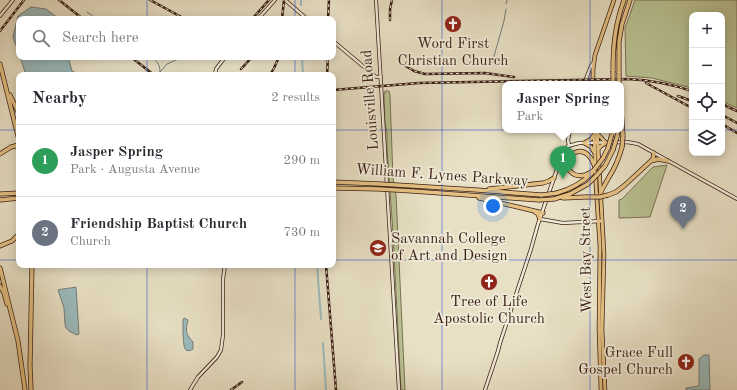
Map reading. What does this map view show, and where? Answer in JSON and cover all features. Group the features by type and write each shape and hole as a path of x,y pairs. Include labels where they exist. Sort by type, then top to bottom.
{"highway":[{"path":"613,81 613,46 624,0"},
{"path":"620,81 619,42 622,24 630,0"},
{"path":"0,64 16,126"},
{"path":"4,80 16,108"},
{"name":"William F. Lynes Parkway","path":"336,182 542,195 557,193 573,187 583,181 593,171 603,158 608,148 612,133"},
{"name":"William F. Lynes Parkway","path":"336,188 379,189 539,200 556,198 575,192 588,184 596,176 605,166 613,150 618,133"},
{"path":"600,195 614,170 622,147 623,133"},
{"path":"0,154 16,146"},
{"path":"575,152 584,152 590,157 593,171 583,175 572,174 567,165 569,156 575,152"},
{"path":"556,198 600,197 616,192 654,157 654,153"},
{"path":"650,161 658,159 668,160"},
{"path":"543,184 554,178"},
{"path":"477,190 547,183 552,186"},
{"path":"0,194 16,193"},
{"path":"472,196 543,213"},
{"path":"0,200 16,199"},
{"path":"534,211 538,214 540,219"},
{"path":"0,246 16,237"},
{"path":"0,268 18,341 25,390"},
{"path":"31,390 32,268"},
{"path":"0,286 4,293 18,341"}],"main road":[{"path":"0,16 13,0"},
{"path":"261,16 275,0"},
{"path":"285,0 304,16"},
{"name":"Louisville Road","path":"376,0 399,390"},
{"path":"585,81 594,61 614,0"},
{"path":"336,43 376,76 381,77"},
{"path":"216,72 223,60"},
{"path":"593,81 594,61"},
{"path":"569,133 569,146"},
{"path":"584,143 591,139 596,133 606,143"},
{"name":"West Bay Street","path":"596,133 596,152 600,195 598,329 601,390"},
{"path":"485,390 540,219 566,147 584,143 627,142 638,144 737,198"},
{"path":"584,143 596,152 606,143"},
{"name":"West Bay Street","path":"596,152 593,171 604,254 602,330 605,390"},
{"path":"540,219 558,223 600,221"},
{"path":"190,390 198,377 221,350 223,335 223,279 225,268"}],"green space":[{"path":"635,0 737,0 737,108 725,102 725,12 689,12 689,87 652,78 626,76 625,28"},
{"path":"385,91 389,91 390,95 393,178 396,195 405,390 401,390 393,233 387,133 385,122"},
{"path":"667,165 650,217 619,218 619,200 622,199 653,167"}],"water":[{"path":"31,7 46,9 55,16 18,16"},
{"path":"16,24 16,46 13,37"},
{"path":"21,60 69,60 72,71 74,72 25,72"},
{"path":"76,287 79,334 77,335 66,328 64,308 58,290"},
{"path":"184,318 188,320 187,332 193,342 193,349 189,351 185,349 184,346"},
{"path":"704,355 709,355 710,390 686,390 686,388 699,386 699,359"}],"waterway":[{"path":"301,0 301,5"},
{"path":"506,4 507,0"},
{"path":"492,63 506,9"},
{"path":"87,12 93,16"},
{"path":"155,60 159,65 160,72"},
{"path":"160,72 167,64 176,60"},
{"path":"302,60 303,72"},
{"path":"317,268 321,319"},
{"path":"323,343 326,390"}],"railway":[{"path":"0,31 24,0"},
{"path":"59,0 79,16"},
{"path":"150,0 179,16"},
{"path":"255,16 269,0"},
{"path":"282,16 284,0"},
{"path":"328,16 329,0"},
{"path":"390,20 392,0"},
{"path":"135,60 150,72"},
{"path":"241,69 249,60"},
{"path":"272,72 278,60"},
{"path":"327,72 328,60"},
{"path":"404,65 414,71 425,74 485,73 514,77"},
{"path":"524,81 628,79 644,80 689,90"},
{"path":"336,90 419,83 502,81"},
{"path":"646,83 689,106"},
{"path":"678,96 689,100"},
{"path":"725,105 737,111"},
{"path":"725,117 737,123"},
{"path":"725,126 737,133"},
{"path":"326,268 336,390"},
{"path":"231,390 242,382"}],"place":[{"name":"Word First Christian Church","path":"453,24"},
{"name":"Jasper Spring","path":"563,179"},
{"name":"Friendship Baptist Church","path":"683,229"},
{"name":"Savannah College of Art and Design","path":"378,248"},
{"name":"Tree of Life Apostolic Church","path":"489,282"},
{"name":"Grace Full Gospel Church","path":"686,362"}]}
